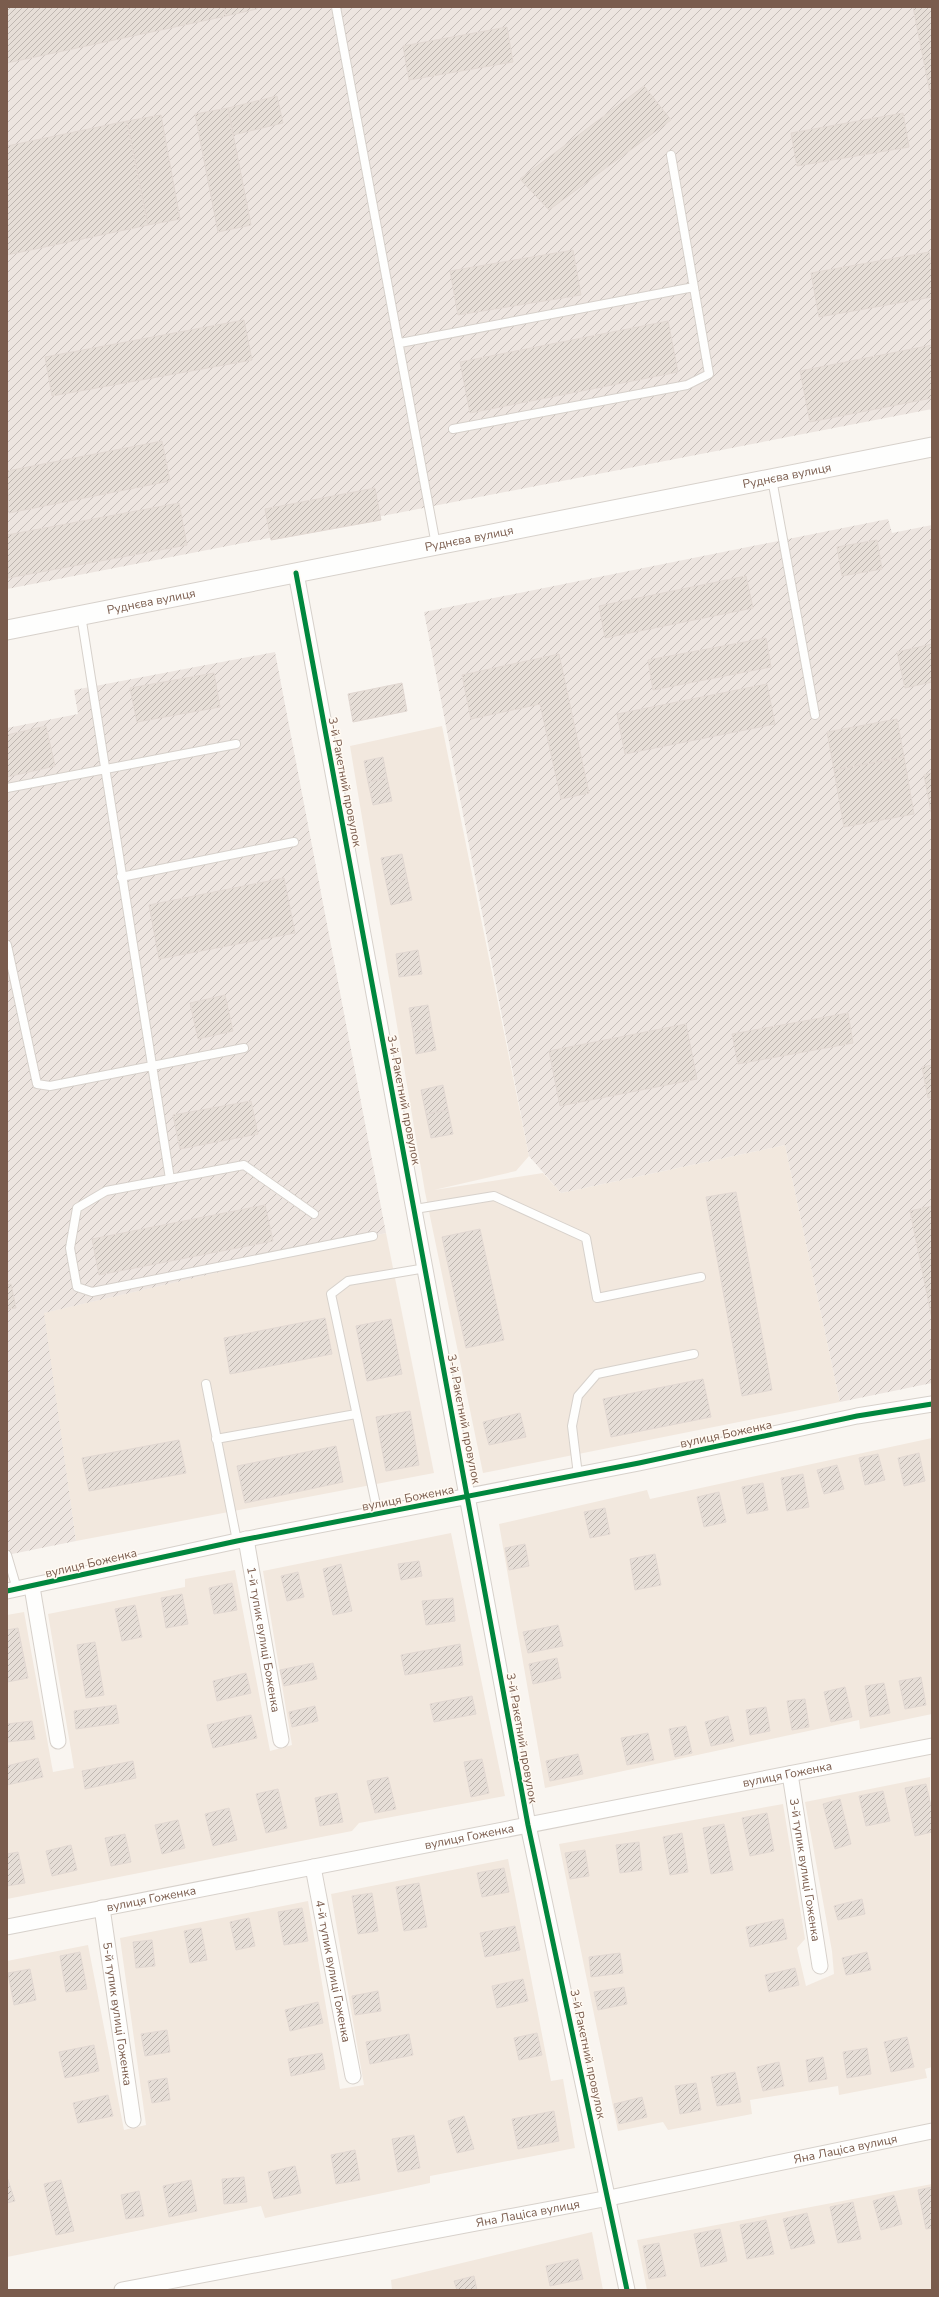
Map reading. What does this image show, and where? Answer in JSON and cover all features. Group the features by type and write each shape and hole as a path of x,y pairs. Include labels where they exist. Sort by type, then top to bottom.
{"street":[{"name":"Руднєва вулиця","path":"7,630 932,447"},
{"name":"3-й Ракетний провулок","path":"296,573 528,1825 627,2290"},
{"name":"вулиця Боженка","path":"19,1589 242,1540 578,1475 857,1416 932,1404"},
{"name":"1-й тупик вулиці Боженка","path":"242,1540 282,1740"},
{"path":"19,1589 58,1741"},
{"name":"вулиця Гоженка","path":"7,1927 932,1746"},
{"name":"3-й тупик вулиці Гоженка","path":"790,1774 820,1966"},
{"name":"4-й тупик вулиці Гоженка","path":"313,1867 353,2076"},
{"name":"5-й тупик вулиці Гоженка","path":"102,1908 133,2120"},
{"name":"Яна Лаціса вулиця","path":"122,2290 608,2198 932,2131"}],"lane":[{"path":"336,7 400,343 436,545"},
{"path":"453,429 687,385 710,374 671,155"},
{"path":"400,343 694,287"},
{"path":"772,479 816,716"},
{"path":"81,615 103,769 170,1179"},
{"path":"7,788 236,744"},
{"path":"121,877 294,842"},
{"path":"7,945 36,1084 50,1086 244,1048"},
{"path":"314,1214 244,1165 106,1191 77,1208 70,1248 78,1287 92,1292 373,1236"},
{"path":"415,1209 494,1196 586,1238 597,1298 701,1276"},
{"path":"378,1514 331,1294 348,1281 426,1268"},
{"path":"578,1475 572,1426 578,1396 597,1374 694,1354"},
{"path":"206,1384 216,1440 242,1540"},
{"path":"216,1440 356,1414"},
{"path":"7,1555 19,1589"}],"shaded area":[{"path":"7,7 932,7 932,409 7,589"},
{"path":"888,519 892,533 932,525 932,1383 840,1402 785,1145 561,1193 529,1156 424,612"},
{"path":"275,652 386,1233 44,1313 76,1541 7,1555 7,728 78,714 74,690"},
{"path":"442,726 529,1156 516,1171 434,1190 543,1173 561,1193 785,1145 840,1402 483,1473 425,1192 350,746"},
{"path":"386,1233 434,1473 76,1541 43,1313"},
{"path":"932,1438 932,1714 860,1729 859,1720 545,1788 499,1524 647,1490 650,1499"},
{"path":"451,1533 505,1796 359,1823 352,1831 7,1899 7,1615 24,1612 53,1772 74,1768 48,1614 185,1587 185,1579 235,1570 270,1751 292,1745 263,1571"},
{"path":"930,1767 932,2067 925,2069 927,2078 839,2095 838,2086 750,2100 752,2114 668,2130 663,2122 618,2131 559,1844 783,1804 805,1939 797,1948 806,1986 834,1974 832,1951 805,1802 930,1777"},
{"path":"508,1859 551,2081 563,2079 575,2148 430,2176 430,2183 265,2218 261,2206 7,2257 7,1961 88,1945 124,2130 146,2125 120,1938 308,1901 340,2089 364,2085 331,1894"},
{"path":"932,2184 932,2290 647,2290 637,2240"},
{"path":"592,2232 603,2290 392,2290 391,2280"}],"building":[{"path":"7,7 224,7 226,16 7,63"},
{"path":"224,7 257,7 257,9 226,16"},
{"path":"913,7 932,7 932,98 931,98"},
{"path":"507,27 513,62 409,80 403,46"},
{"path":"644,86 671,120 549,210 520,179"},
{"path":"277,96 283,123 233,135 228,108"},
{"path":"228,108 251,225 218,232 195,114"},
{"path":"903,113 909,147 797,166 791,133"},
{"path":"161,115 180,219 148,225 127,121"},
{"path":"127,121 148,225 7,255 7,146"},
{"path":"573,250 581,295 458,315 450,271"},
{"path":"929,252 932,268 932,297 819,317 811,273"},
{"path":"244,320 252,360 52,396 45,357"},
{"path":"668,321 678,372 470,413 460,362"},
{"path":"932,345 932,398 810,422 800,371"},
{"path":"162,441 170,481 9,513 7,471"},
{"path":"375,488 381,520 271,540 265,509"},
{"path":"179,503 187,545 8,578 7,535"},
{"path":"877,540 882,569 842,576 837,547"},
{"path":"746,576 753,608 605,638 599,606"},
{"path":"766,638 771,667 653,690 648,660"},
{"path":"932,644 932,682 905,688 897,652"},
{"path":"559,654 589,793 561,799 540,704 471,719 462,675"},
{"path":"214,673 220,707 137,722 130,688"},
{"path":"402,683 407,711 353,722 348,694"},
{"path":"767,684 775,724 625,754 617,714"},
{"path":"897,719 904,757 834,770 827,732"},
{"path":"46,726 55,766 7,777 7,735"},
{"path":"383,757 387,778 368,782 364,761"},
{"path":"904,757 914,814 844,827 834,770"},
{"path":"932,773 932,811 931,812 924,775"},
{"path":"387,778 392,801 373,805 368,782"},
{"path":"402,854 407,878 386,882 381,858"},
{"path":"284,878 295,933 159,959 149,905"},
{"path":"407,878 412,900 391,905 386,882"},
{"path":"418,950 422,974 399,977 396,954"},
{"path":"225,995 233,1031 198,1039 190,1003"},
{"path":"428,1005 432,1029 413,1032 409,1008"},
{"path":"848,1013 853,1043 738,1064 732,1034"},
{"path":"686,1024 697,1079 560,1106 549,1051"},
{"path":"432,1029 436,1050 416,1054 413,1032"},
{"path":"932,1065 932,1097 928,1098 922,1067"},
{"path":"443,1085 448,1110 426,1114 421,1090"},
{"path":"251,1101 258,1134 180,1149 173,1115"},
{"path":"448,1110 453,1134 431,1138 426,1114"},
{"path":"736,1192 772,1390 742,1396 706,1197"},
{"path":"265,1205 273,1241 99,1275 92,1239"},
{"path":"932,1206 932,1319 910,1211"},
{"path":"480,1229 504,1340 466,1348 442,1237"},
{"path":"11,1284 16,1308 7,1309 7,1285"},
{"path":"325,1318 332,1354 230,1374 224,1338"},
{"path":"391,1319 402,1374 367,1381 356,1326"},
{"path":"703,1379 711,1417 611,1437 603,1399"},
{"path":"410,1411 419,1465 386,1471 376,1417"},
{"path":"520,1413 526,1437 489,1445 483,1422"},
{"path":"179,1440 186,1473 89,1491 82,1458"},
{"path":"336,1446 343,1482 245,1503 237,1466"},
{"path":"919,1453 925,1481 904,1486 898,1458"},
{"path":"878,1454 885,1480 865,1485 859,1458"},
{"path":"837,1465 844,1489 824,1494 817,1470"},
{"path":"803,1474 809,1507 787,1511 781,1478"},
{"path":"763,1483 768,1510 747,1514 742,1487"},
{"path":"719,1492 726,1522 704,1527 697,1497"},
{"path":"605,1508 610,1534 590,1538 584,1512"},
{"path":"525,1544 529,1566 509,1570 505,1548"},
{"path":"655,1554 661,1585 635,1590 630,1559"},
{"path":"419,1561 422,1576 401,1580 398,1564"},
{"path":"341,1564 352,1611 333,1615 323,1569"},
{"path":"298,1572 304,1597 287,1601 281,1576"},
{"path":"232,1583 237,1610 214,1614 209,1588"},
{"path":"182,1594 188,1624 166,1628 161,1598"},
{"path":"453,1598 455,1621 426,1625 422,1601"},
{"path":"135,1605 142,1637 122,1641 115,1609"},
{"path":"558,1625 563,1646 528,1653 523,1632"},
{"path":"18,1628 28,1678 7,1682 7,1630"},
{"path":"95,1642 104,1695 86,1698 77,1645"},
{"path":"460,1644 463,1665 405,1675 401,1655"},
{"path":"557,1658 561,1678 533,1684 529,1664"},
{"path":"313,1663 317,1679 284,1686 280,1670"},
{"path":"246,1673 251,1693 217,1701 213,1681"},
{"path":"921,1677 926,1705 905,1709 899,1681"},
{"path":"884,1683 890,1713 870,1717 865,1686"},
{"path":"845,1687 852,1717 831,1722 824,1692"},
{"path":"472,1696 476,1714 434,1722 430,1704"},
{"path":"805,1699 809,1727 792,1730 787,1701"},
{"path":"116,1705 119,1723 76,1729 74,1711"},
{"path":"315,1706 318,1721 292,1727 289,1712"},
{"path":"766,1707 770,1731 750,1735 746,1710"},
{"path":"251,1715 257,1738 213,1748 207,1725"},
{"path":"728,1716 734,1741 711,1746 705,1722"},
{"path":"32,1721 35,1739 7,1742 7,1724"},
{"path":"686,1726 692,1753 675,1757 669,1729"},
{"path":"648,1733 654,1760 627,1765 621,1738"},
{"path":"578,1754 583,1774 550,1781 546,1761"},
{"path":"38,1758 43,1777 7,1785 7,1766"},
{"path":"482,1759 489,1793 471,1797 464,1762"},
{"path":"133,1761 136,1778 85,1789 82,1771"},
{"path":"388,1777 396,1809 375,1813 367,1781"},
{"path":"926,1784 932,1810 932,1832 915,1836 905,1788"},
{"path":"278,1789 287,1828 266,1833 256,1794"},
{"path":"883,1791 890,1821 866,1826 859,1796"},
{"path":"337,1793 343,1822 320,1826 315,1798"},
{"path":"840,1799 851,1844 835,1849 823,1804"},
{"path":"229,1808 237,1840 213,1846 205,1814"},
{"path":"767,1813 774,1851 750,1856 742,1818"},
{"path":"178,1820 185,1848 162,1854 155,1825"},
{"path":"724,1824 733,1870 711,1874 703,1828"},
{"path":"682,1833 688,1872 670,1875 663,1837"},
{"path":"125,1834 131,1862 111,1866 105,1838"},
{"path":"639,1842 642,1870 620,1873 616,1845"},
{"path":"71,1845 77,1870 52,1876 46,1851"},
{"path":"585,1850 589,1876 570,1879 565,1853"},
{"path":"18,1852 25,1883 7,1886 7,1854"},
{"path":"504,1868 509,1892 482,1897 477,1873"},
{"path":"419,1883 427,1927 404,1931 396,1887"},
{"path":"372,1893 378,1931 358,1934 352,1896"},
{"path":"862,1899 865,1914 838,1920 834,1906"},
{"path":"302,1908 308,1941 284,1945 278,1912"},
{"path":"249,1918 255,1946 236,1950 230,1922"},
{"path":"783,1919 787,1939 750,1947 746,1927"},
{"path":"515,1926 520,1950 485,1957 480,1933"},
{"path":"201,1928 207,1960 190,1963 184,1931"},
{"path":"152,1940 155,1966 136,1968 133,1942"},
{"path":"80,1952 87,1989 66,1992 60,1956"},
{"path":"867,1952 871,1970 846,1975 842,1958"},
{"path":"620,1953 623,1973 591,1977 589,1957"},
{"path":"795,1968 799,1985 769,1992 765,1975"},
{"path":"30,1969 36,2000 14,2005 8,1973"},
{"path":"523,1979 528,2001 497,2008 492,1986"},
{"path":"624,1987 627,2004 598,2010 594,1992"},
{"path":"378,1991 381,2011 355,2015 352,1996"},
{"path":"318,2002 323,2023 290,2031 285,2010"},
{"path":"167,2030 170,2052 145,2056 141,2034"},
{"path":"537,2033 542,2055 519,2060 514,2038"},
{"path":"409,2034 413,2055 370,2064 366,2042"},
{"path":"907,2037 914,2067 891,2072 884,2042"},
{"path":"94,2045 99,2071 65,2078 59,2052"},
{"path":"867,2048 871,2074 847,2078 843,2052"},
{"path":"322,2053 325,2069 291,2076 288,2059"},
{"path":"823,2057 827,2079 809,2082 806,2060"},
{"path":"779,2062 784,2086 763,2091 757,2067"},
{"path":"735,2072 741,2102 717,2106 711,2077"},
{"path":"167,2078 170,2100 152,2103 148,2081"},
{"path":"696,2083 701,2110 680,2114 675,2086"},
{"path":"108,2095 113,2116 78,2123 73,2103"},
{"path":"642,2097 647,2117 619,2124 614,2104"},
{"path":"554,2111 559,2141 518,2149 512,2119"},
{"path":"464,2116 474,2149 457,2153 448,2121"},
{"path":"414,2135 420,2168 398,2172 392,2139"},
{"path":"355,2150 360,2180 336,2184 331,2155"},
{"path":"295,2166 301,2193 274,2199 268,2172"},
{"path":"7,2177 15,2201 7,2203"},
{"path":"244,2177 247,2202 224,2204 222,2179"},
{"path":"61,2180 74,2231 56,2235 44,2184"},
{"path":"191,2180 197,2211 169,2217 163,2186"},
{"path":"932,2187 932,2228 926,2229 918,2190"},
{"path":"139,2191 144,2216 126,2219 121,2195"},
{"path":"894,2195 902,2224 881,2230 873,2201"},
{"path":"853,2202 861,2239 838,2243 830,2207"},
{"path":"807,2213 815,2243 791,2249 783,2219"},
{"path":"766,2220 774,2254 747,2259 740,2225"},
{"path":"720,2229 727,2261 701,2267 694,2234"},
{"path":"659,2243 666,2276 649,2279 643,2246"},
{"path":"578,2259 583,2279 550,2286 546,2266"},
{"path":"474,2276 477,2290 457,2290 454,2281"}],"cycle path":[{"path":"296,573 528,1825 627,2290"},
{"path":"7,1591 237,1541 639,1463 857,1416 932,1404"}]}
